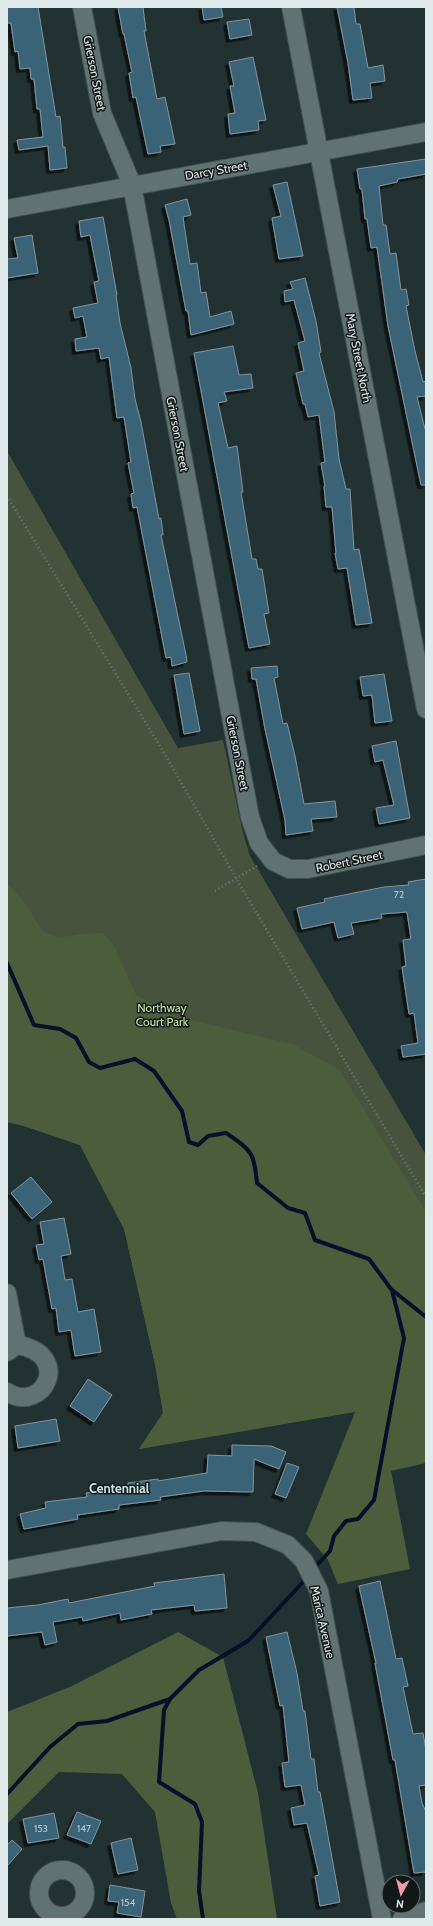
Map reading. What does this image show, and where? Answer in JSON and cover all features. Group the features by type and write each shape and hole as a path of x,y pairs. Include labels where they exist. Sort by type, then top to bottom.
{"street":[{"name":"Grierson Street","path":"82,7 102,112 132,186 250,816 259,843 271,859"},
{"name":"Mary Street North","path":"291,7 426,709"},
{"name":"Darcy Street","path":"7,209 426,132"},
{"name":"Robert Street","path":"271,859 289,869 308,869 426,845"},
{"path":"7,1293 12,1349 31,1348 39,1352 45,1359 48,1374 45,1385 40,1392 28,1397 13,1396 7,1392"},
{"name":"Marica Avenue","path":"7,1570 222,1531 256,1532 288,1545 304,1561 319,1591 382,1919"},
{"path":"402,1919 426,1910"}],"path":[{"path":"7,496 160,746 426,1197"},
{"path":"215,891 271,859"}],"green space":[{"name":"Northway Court Park","path":"7,451 178,748 223,740 243,833 250,856 426,1155 426,1399 139,1449 163,1413 155,1364 124,1229 80,1145 24,1126 7,1122"},
{"path":"7,883 26,904 42,931 58,938 81,934 103,933 114,946 136,995 174,1016 292,1044 340,1070 426,1212 426,1463 391,1471 410,1569 338,1584 328,1560 306,1534 355,1412 139,1449 163,1413 155,1364 124,1229 80,1145 24,1126 7,1122"},
{"path":"178,1632 223,1657 258,1793 277,1919 177,1919 171,1903 155,1812 122,1774 59,1772 7,1824 7,1712 72,1686"}],"building":[{"path":"7,7 38,7 56,117 60,116 67,168 50,170 48,146 19,150 17,140 43,137 40,109 37,109 34,79 31,79 30,68 20,69 18,51 15,52 11,23 7,23"},
{"path":"118,7 143,7 146,31 144,31 157,99 165,97 175,144 160,146 161,152 148,154 136,97 133,98 129,73 132,72"},
{"path":"202,7 221,7 223,17 204,20"},
{"path":"337,7 354,7 356,24 360,24 368,68 383,65 385,81 370,83 372,98 353,100 348,63"},
{"path":"249,19 252,35 230,39 227,22"},
{"path":"253,57 266,120 258,121 259,130 230,134 228,114 235,113 230,86 234,86 229,62"},
{"path":"426,159 426,174 398,179 397,182 379,186 383,225 386,225 390,254 396,253 401,290 406,289 409,305 406,306 415,351 423,382 426,381 426,396 417,397 426,433 426,485 421,485 388,326 377,247 371,248 367,219 365,219 362,189 360,189 357,169"},
{"path":"287,182 303,256 279,259 272,218 281,216 273,185"},
{"path":"187,199 191,215 183,217 190,264 197,263 201,293 206,292 210,317 231,311 234,324 191,335 188,311 186,311 165,205"},
{"path":"103,217 117,295 120,323 131,368 135,399 141,422 159,519 161,518 163,535 161,535 186,655 187,662 172,666 171,657 166,658 137,507 133,508 131,494 134,493 128,463 131,462 124,417 117,418 109,357 101,359 99,348 76,351 75,339 87,337 83,316 75,318 73,308 98,303 94,282 99,281 90,235 81,237 79,221"},
{"path":"32,235 38,273 7,278 7,259 18,258 14,238"},
{"path":"305,278 316,321 321,352 319,353 334,412 339,459 346,489 350,489 354,550 359,549 372,623 356,625 347,568 338,569 335,553 332,507 326,507 325,486 321,463 325,462 319,415 308,417 305,404 303,404 296,373 304,371 298,343 305,341 294,300 285,302 284,291 293,289 290,282"},
{"path":"233,346 239,375 251,374 253,388 224,392 227,401 218,403 228,448 237,446 243,492 241,492 252,559 256,559 258,569 262,569 269,613 264,614 270,644 249,648 194,353"},
{"path":"277,666 278,677 274,678 283,724 287,723 304,804 335,801 337,817 311,819 313,831 286,835 285,820 265,729 256,679 252,679 251,668"},
{"path":"189,673 200,731 184,734 174,675"},
{"path":"384,674 392,721 375,723 372,695 363,696 360,677"},
{"path":"396,741 410,818 379,824 376,808 394,805 383,760 375,762 372,746"},
{"path":"426,879 426,1054 403,1057 401,1046 418,1043 414,1013 409,1014 402,967 406,966 403,940 411,939 407,912 381,914 382,918 351,923 354,934 338,938 334,922 302,929 297,908 325,902 324,899 384,887 409,885 408,882"},
{"path":"31,1177 52,1202 32,1219 11,1193"},
{"path":"64,1218 71,1254 61,1256 65,1280 72,1279 78,1312 94,1309 101,1352 75,1356 71,1330 59,1332 56,1308 52,1309 43,1259 39,1260 36,1245 44,1244 40,1222"},
{"path":"88,1379 112,1395 94,1422 70,1406"},
{"path":"56,1419 60,1441 18,1448 15,1426"},
{"path":"232,1445 271,1446 286,1452 279,1469 254,1459 253,1492 204,1491 160,1497 161,1500 119,1505 119,1509 77,1515 78,1519 24,1529 20,1514 46,1508 45,1502 87,1497 86,1493 128,1487 128,1483 158,1479 158,1481 207,1473 208,1455 232,1456"},
{"path":"287,1463 299,1467 286,1498 275,1494"},
{"path":"224,1574 227,1608 195,1611 194,1605 151,1610 152,1614 121,1620 120,1613 83,1621 82,1617 53,1622 57,1642 45,1645 42,1632 7,1636 7,1608 38,1605 68,1599 69,1603 155,1586 154,1583"},
{"path":"380,1581 396,1659 402,1658 408,1686 403,1687 413,1734 423,1733 426,1750 426,1785 419,1786 422,1803 426,1812 426,1872 414,1873 395,1760 393,1760 376,1663 359,1586"},
{"path":"287,1632 297,1673 303,1711 305,1711 311,1759 314,1759 318,1792 320,1792 340,1902 320,1906 315,1876 319,1875 307,1823 294,1825 291,1808 305,1805 301,1785 285,1787 282,1763 289,1762 283,1705 280,1706 266,1637"},
{"path":"77,1812 101,1821 91,1844 67,1835"},
{"path":"54,1813 59,1838 28,1843 23,1819"},
{"path":"131,1838 138,1870 118,1874 111,1843"},
{"path":"12,1840 22,1849 7,1866 7,1845"},
{"path":"110,1885 145,1891 141,1917 117,1913 119,1902 108,1901"}],"waterway":[{"path":"7,963 34,1025 60,1029 76,1038 89,1062 100,1068 135,1059 154,1071 182,1111 189,1142 198,1145 208,1136 226,1133 235,1139 250,1153 253,1158 257,1183 288,1208 305,1213 315,1240 369,1259 391,1289 426,1317"},
{"path":"318,1564 330,1551 334,1536 346,1521 358,1519 374,1500 404,1338 392,1290"},
{"path":"203,1919 199,1891 202,1822 195,1804 159,1782 164,1710 170,1699 199,1670 248,1641 303,1582"},
{"path":"7,1794 50,1747 78,1724 107,1721 170,1699"}],"district":[{"name":"Centennial","path":"119,1488"}]}
